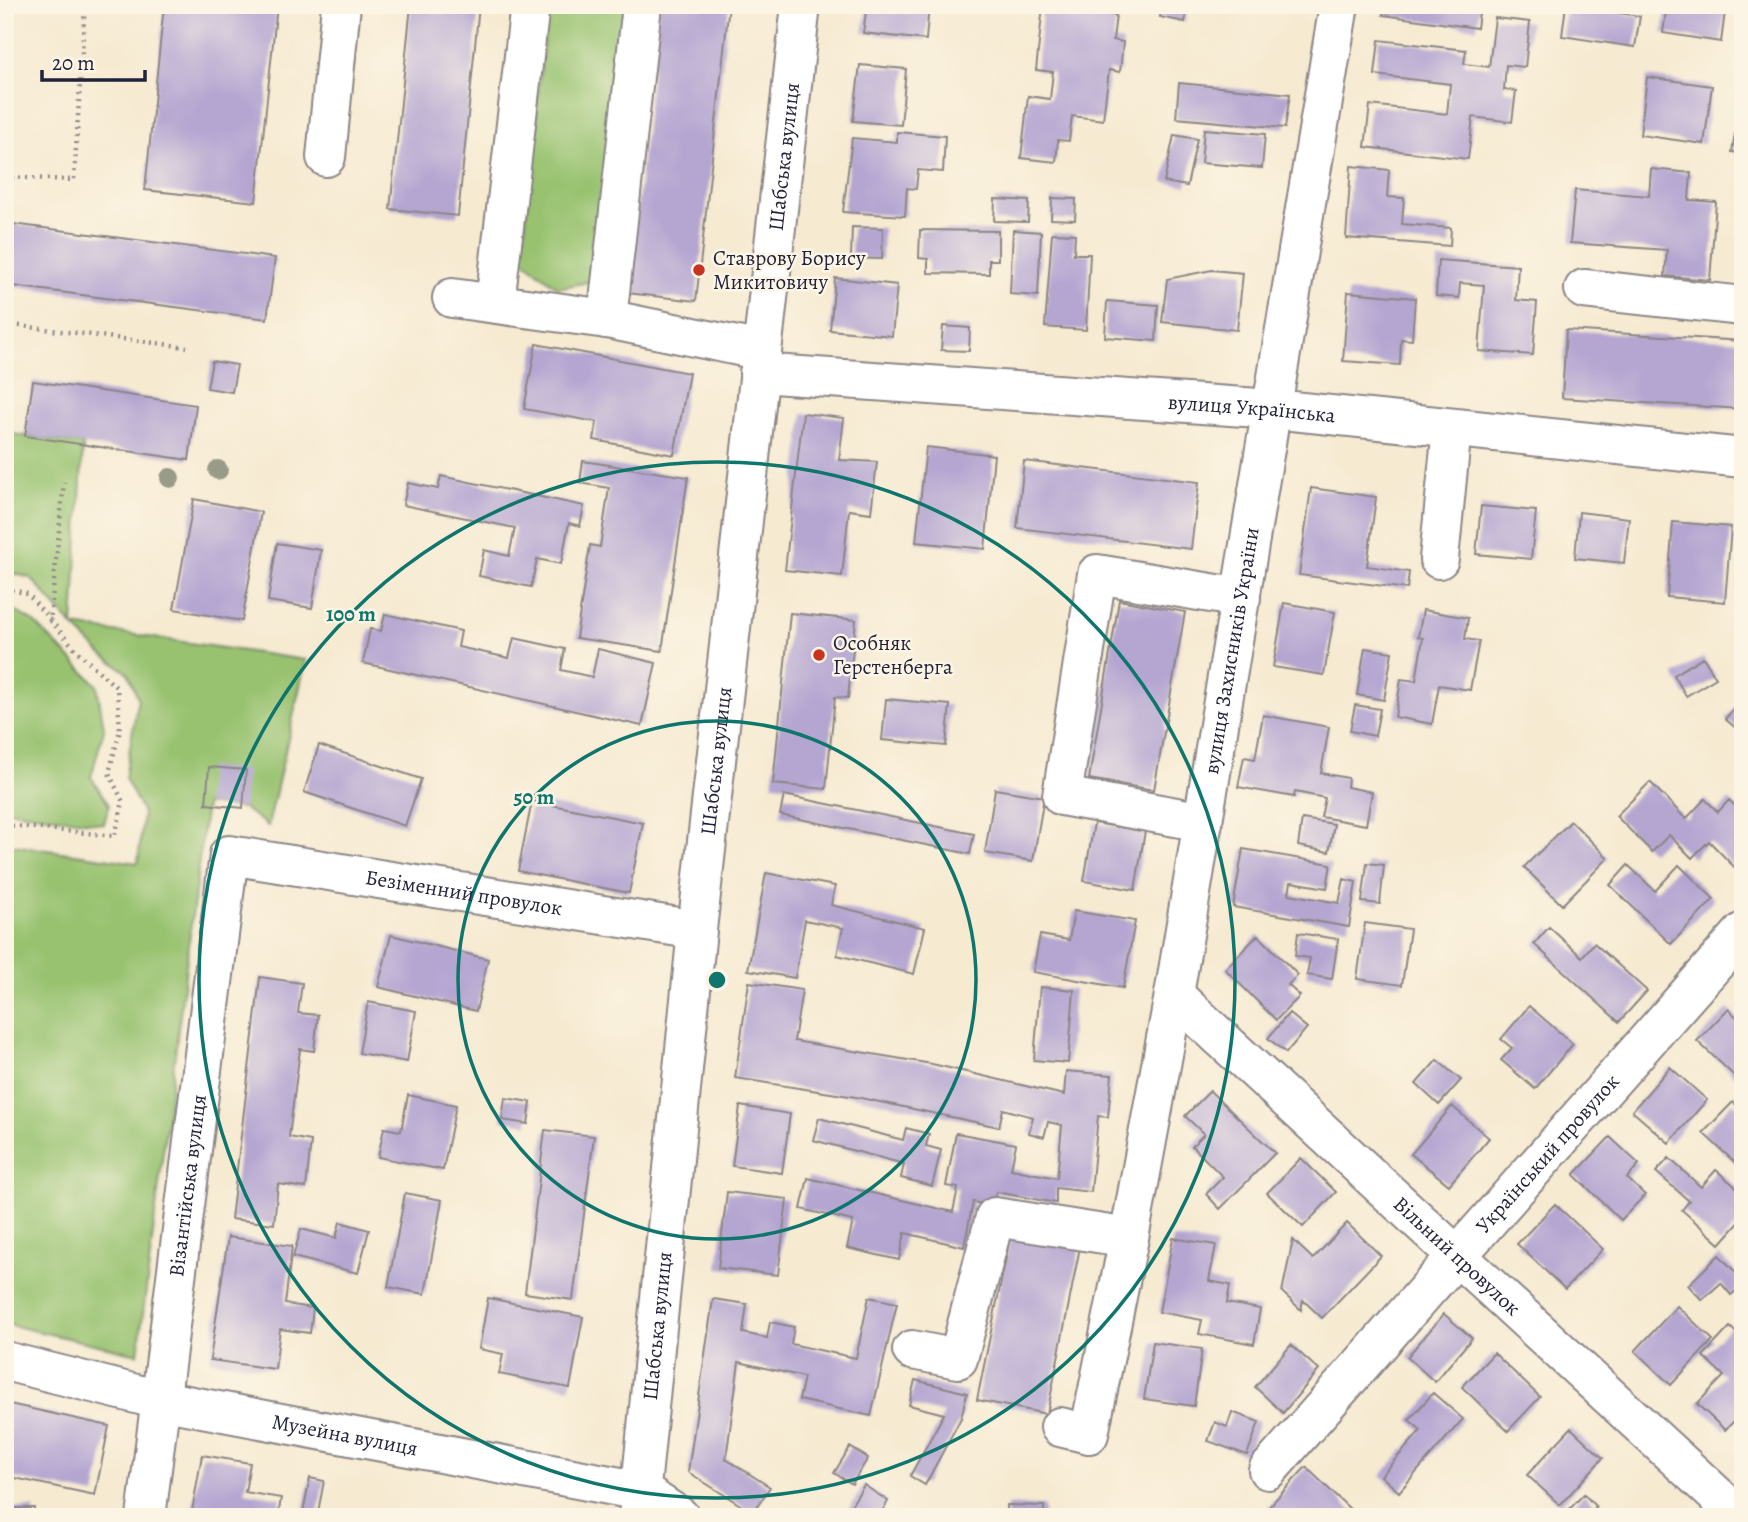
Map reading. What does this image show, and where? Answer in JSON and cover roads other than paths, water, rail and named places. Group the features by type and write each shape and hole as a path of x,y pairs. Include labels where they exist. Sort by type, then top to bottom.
{"street":[{"path":"327,157 341,5"},
{"path":"495,303 530,5"},
{"path":"607,319 642,5"},
{"name":"Шабська вулиця","path":"640,1504 697,930 801,5"},
{"name":"вулиця Захисників України","path":"1060,1427 1089,1434 1118,1296 1174,995 1339,5"},
{"path":"1584,289 1743,306"},
{"name":"вулиця Українська","path":"452,298 607,319 761,362 1273,409 1743,458"},
{"path":"1439,559 1452,428"},
{"path":"1203,822 1062,796 1097,574 1241,598"},
{"name":"Безіменний провулок","path":"229,855 697,930"},
{"name":"Візантійська вулиця","path":"146,1517 229,855"},
{"name":"Український провулок","path":"1268,1469 1743,932"},
{"name":"Вільний провулок","path":"1174,995 1740,1517"},
{"path":"912,1350 958,1359 995,1217 1129,1238"},
{"name":"Музейна вулиця","path":"5,1361 160,1400 640,1504 680,1517"}],"place":[{"name":"Ставрову Борису Микитовичу","path":"699,270"},
{"name":"Особняк Герстенберга","path":"819,655"}]}
